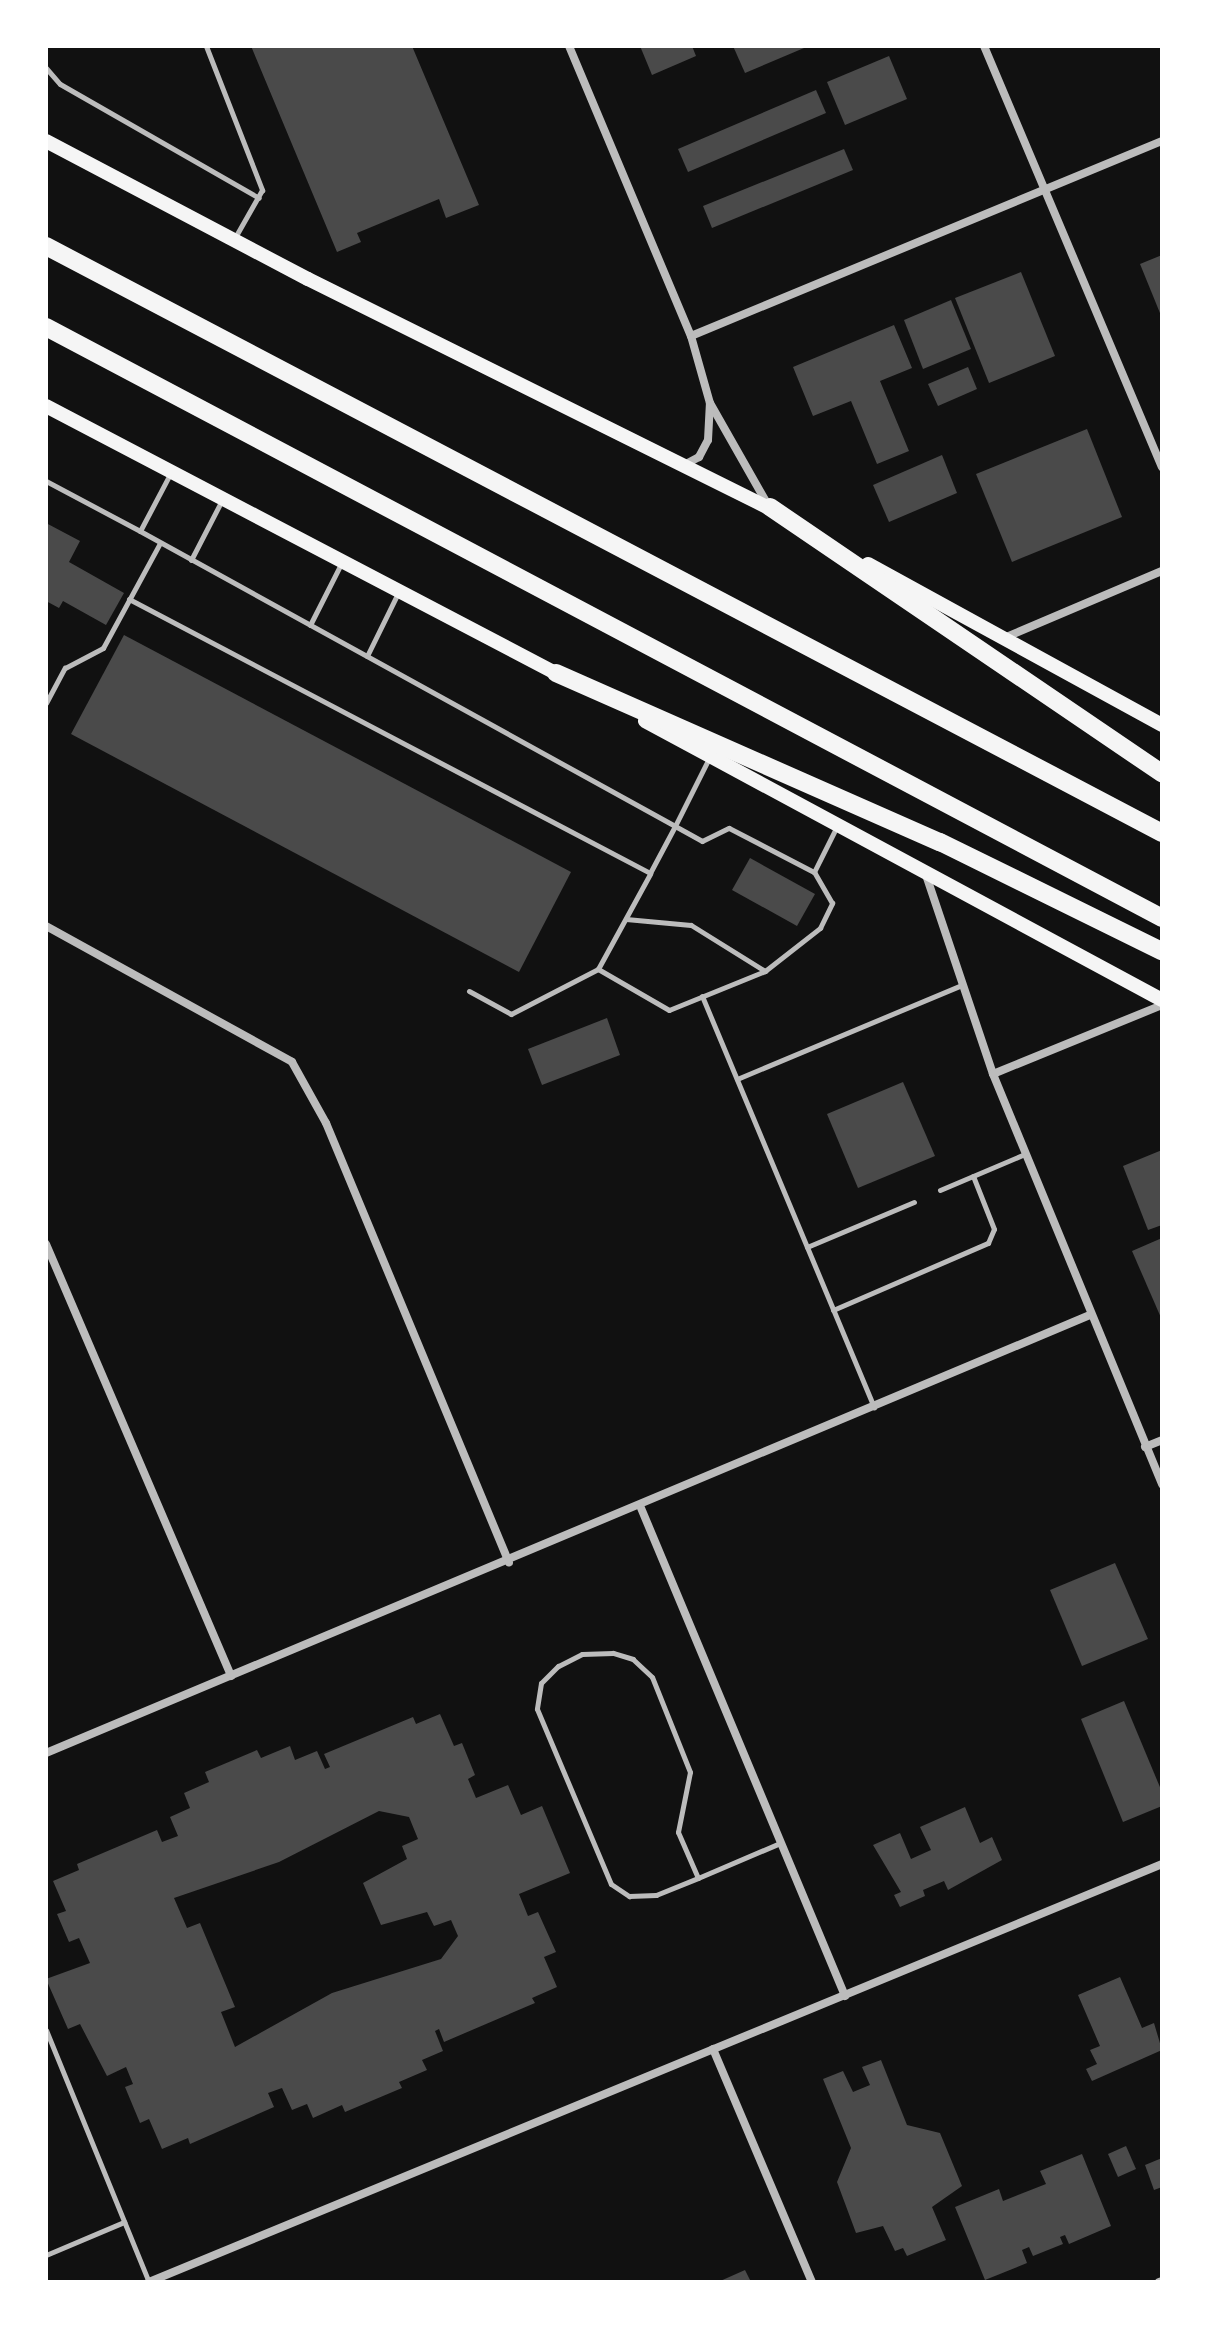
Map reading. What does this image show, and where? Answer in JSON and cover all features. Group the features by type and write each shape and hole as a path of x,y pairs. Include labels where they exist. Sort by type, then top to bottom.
{"highway":[{"path":"46,246 1162,833"},
{"path":"46,327 1162,918"},
{"path":"770,507 1162,773"},
{"path":"556,673 940,842 1162,951"}],"main road":[{"path":"46,141 233,240 770,507 1000,640 1162,725"},
{"path":"46,406 556,673 1162,1002"}],"street":[{"path":"569,46 691,336 710,403 770,507"},
{"path":"984,46 1162,467"},
{"path":"691,336 1162,141"},
{"path":"684,465 699,457 708,440 710,403"},
{"path":"1000,640 1162,571"},
{"path":"925,871 993,1074 1162,1485"},
{"path":"46,926 292,1062 326,1123 509,1562"},
{"path":"993,1074 1162,1002"},
{"path":"46,1244 231,1676"},
{"path":"46,1753 641,1508 1090,1315"},
{"path":"1145,1447 1162,1440"},
{"path":"641,1508 845,1996"},
{"path":"149,2282 1162,1864"},
{"path":"713,2049 812,2282"}],"lane":[{"path":"206,46 260,182 259,198 233,240"},
{"path":"46,68 60,84 259,198"},
{"path":"140,531 171,471"},
{"path":"46,481 702,841 729,828 814,872 832,903 820,928 765,971 669,1010 598,969"},
{"path":"191,560 223,498"},
{"path":"46,703 65,668 103,648 160,543"},
{"path":"310,625 343,561"},
{"path":"367,656 399,591"},
{"path":"129,599 650,873"},
{"path":"469,991 511,1014 598,969 710,756"},
{"path":"814,872 838,825"},
{"path":"626,919 691,925 765,971"},
{"path":"737,1079 963,985"},
{"path":"702,996 874,1408"},
{"path":"940,1190 1025,1154"},
{"path":"833,1310 988,1243 994,1229 973,1176"},
{"path":"807,1247 914,1202"},
{"path":"698,1878 678,1832 690,1772 652,1677 633,1659 613,1653 582,1654 558,1666 541,1683 537,1709 611,1884 629,1896 656,1895 698,1878 781,1843"},
{"path":"46,2030 149,2282"},
{"path":"46,2255 124,2222"}],"building":[{"path":"251,46 412,46 479,205 446,218 439,199 357,233 361,242 337,252"},
{"path":"640,46 692,46 696,56 652,75"},
{"path":"733,46 803,46 804,48 745,73"},
{"path":"889,56 907,99 845,125 827,82"},
{"path":"816,90 826,113 688,172 678,149"},
{"path":"844,149 853,170 712,228 703,206"},
{"path":"1162,255 1162,318 1140,264"},
{"path":"1021,272 1055,356 989,383 955,298"},
{"path":"951,300 971,349 923,369 904,320"},
{"path":"894,325 912,368 880,381 909,451 877,464 851,401 813,416 793,367"},
{"path":"968,367 977,389 938,406 928,384"},
{"path":"1087,429 1122,517 1012,562 976,474"},
{"path":"942,455 957,493 889,522 873,485"},
{"path":"46,523 80,541 69,562 124,593 106,625 63,601 59,608 46,601"},
{"path":"124,635 571,872 519,972 71,734"},
{"path":"750,858 815,894 797,926 732,890"},
{"path":"607,1018 620,1055 542,1085 528,1049"},
{"path":"903,1082 935,1156 858,1188 827,1114"},
{"path":"1162,1150 1162,1225 1148,1230 1123,1166"},
{"path":"1162,1238 1162,1320 1132,1251"},
{"path":"1115,1563 1148,1639 1082,1666 1050,1590"},
{"path":"1124,1701 1162,1792 1162,1806 1123,1822 1081,1719"},
{"path":"440,1714 454,1746 462,1743 475,1775 468,1779 476,1798 508,1785 521,1815 542,1806 570,1873 519,1894 528,1916 538,1912 556,1952 544,1957 557,1987 532,1998 535,2003 444,2042 439,2029 435,2031 443,2051 422,2060 427,2070 399,2082 402,2088 345,2112 342,2105 313,2118 307,2104 292,2110 282,2088 268,2093 274,2107 190,2144 188,2138 162,2149 149,2119 140,2123 125,2087 133,2084 126,2067 107,2076 80,2024 68,2029 46,1979 90,1963 79,1938 69,1942 57,1914 66,1911 53,1881 79,1870 77,1864 157,1830 162,1842 178,1836 170,1817 190,1808 184,1793 209,1782 205,1772 257,1750 261,1758 290,1746 295,1760 317,1751 325,1769 330,1767 324,1754 413,1717 416,1724","holes":["379,1811 409,1817 418,1839 402,1846 407,1859 363,1883 381,1925 427,1912 434,1926 451,1920 458,1936 441,1959 332,1993 235,2047 221,2012 235,2007 200,1923 187,1928 174,1898 279,1862"]},
{"path":"965,1807 980,1843 992,1837 1002,1860 948,1890 944,1881 923,1890 925,1896 900,1907 894,1895 901,1892 873,1845 900,1833 911,1859 931,1850 920,1827"},
{"path":"1120,1977 1142,2028 1154,2023 1162,2050 1092,2081 1086,2069 1097,2064 1090,2050 1100,2046 1078,1995"},
{"path":"881,2060 907,2125 940,2133 962,2186 932,2207 946,2240 907,2256 903,2248 895,2251 883,2226 856,2233 837,2182 851,2148 823,2079 843,2071 853,2092 870,2085 862,2067"},
{"path":"1126,2146 1136,2169 1118,2177 1108,2154"},
{"path":"1082,2154 1111,2226 1069,2244 1065,2235 1060,2237 1063,2244 1033,2256 1029,2247 1022,2250 1027,2263 985,2280 955,2207 999,2189 1003,2201 1046,2184 1040,2171"},
{"path":"1162,2158 1162,2187 1154,2190 1145,2165"},
{"path":"745,2270 751,2282 718,2282"}]}
